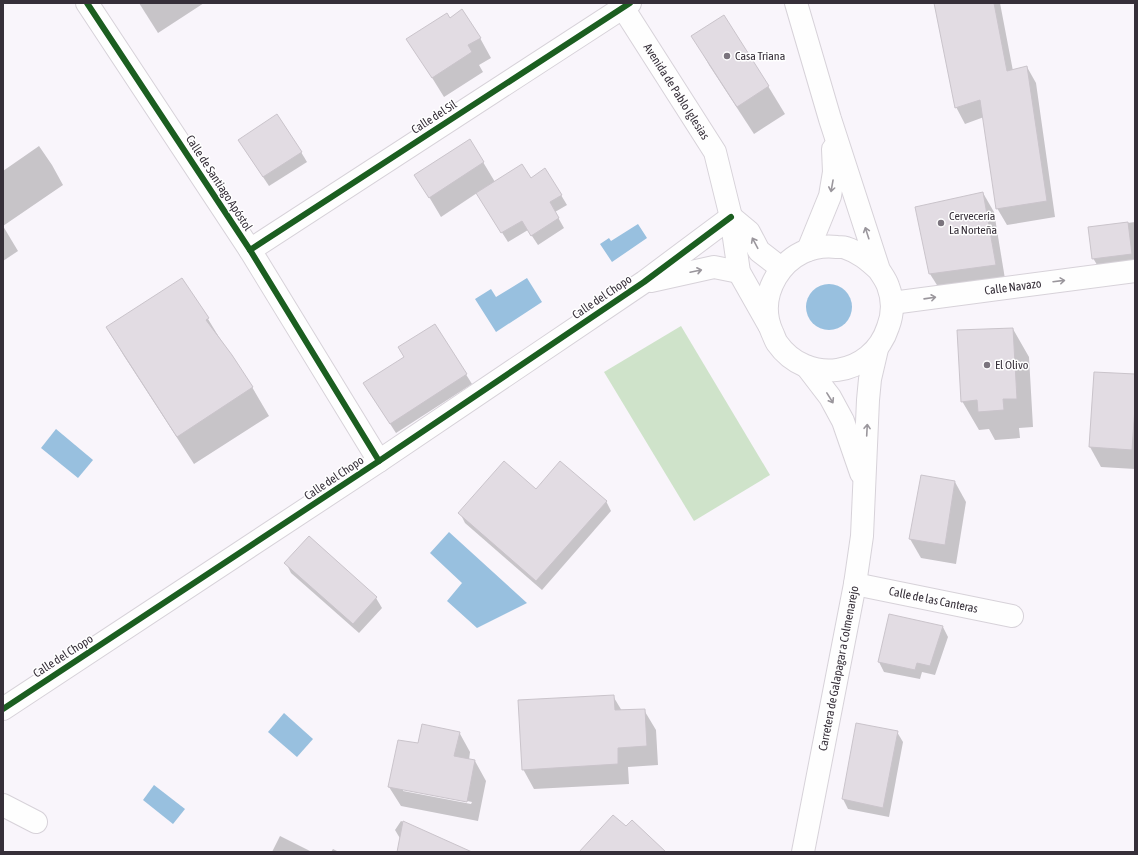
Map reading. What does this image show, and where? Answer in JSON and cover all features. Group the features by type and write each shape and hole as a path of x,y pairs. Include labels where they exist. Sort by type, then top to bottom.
{"street":[{"name":"Calle de Santiago Apóstol","path":"87,3 250,250 379,461"},
{"path":"731,217 739,272 769,325 777,343 790,357 807,367 822,371 838,370 852,366 866,359 877,349 886,335 891,319 892,303 888,286 879,270 830,119 796,3"},
{"name":"Calle del Sil","path":"250,250 624,5"},
{"name":"Avenida de Pablo Iglesias","path":"624,5 715,152 731,217"},
{"path":"808,250 830,196 834,172 830,119"},
{"path":"731,217 749,232 759,251 781,268"},
{"name":"Calle del Chopo","path":"3,709 379,461 644,282 731,217"},
{"path":"769,325 766,305 771,286 781,268 793,257 808,250 827,246 846,248 864,256 879,270"},
{"name":"Calle del Chopo","path":"644,282 714,267 739,272"},
{"name":"Calle Navazo","path":"892,303 1135,271"},
{"name":"Carretera de Galapagar a Colmenarejo","path":"803,852 855,584 862,536 868,400 870,379 877,349"},
{"path":"807,367 830,397 843,421 864,483"},
{"name":"Calle de las Canteras","path":"855,584 1012,616"},
{"path":"3,806 36,822"}],"green space":[{"path":"681,326 770,475 694,521 604,372"}],"water":[{"path":"638,224 647,238 612,262 600,244 609,238 611,241"},
{"path":"527,278 542,302 496,332 475,299 491,289 496,297"},
{"path":"834,284 846,290 851,298 851,316 846,324 838,329 824,330 812,324 807,316 806,302 812,290 820,285"},
{"path":"56,429 93,460 78,478 41,448"},
{"path":"449,532 527,603 477,628 447,601 462,583 430,553"},
{"path":"284,713 313,739 297,757 268,732"},
{"path":"154,785 185,809 173,824 143,800"}],"building":[{"path":"934,3 994,3 1007,71 1027,66 1047,201 996,209 980,100 955,108"},
{"path":"462,9 481,38 468,45 472,52 432,78 406,39 447,13 450,18"},
{"name":"Casa Triana","path":"724,15 769,86 737,107 691,36"},
{"path":"277,114 302,152 263,177 238,140"},
{"path":"470,139 484,162 429,198 414,175"},
{"path":"522,164 531,178 545,168 562,195 550,202 559,218 531,236 522,221 501,233 476,193"},
{"name":"Cervecería La Norteña","path":"983,192 996,265 929,274 915,207"},
{"path":"1128,222 1132,254 1092,259 1088,227"},
{"path":"182,278 209,318 206,320 253,387 177,437 106,327"},
{"path":"435,324 467,374 390,424 363,383 404,357 398,347"},
{"name":"El Olivo","path":"1013,328 1017,399 1003,399 1004,410 978,412 977,400 961,402 957,330"},
{"path":"1094,372 1135,374 1135,407 1132,450 1089,447"},
{"path":"504,461 536,489 560,461 607,501 536,581 458,513"},
{"path":"921,475 955,481 945,545 909,539"},
{"path":"309,536 377,597 353,624 284,563"},
{"path":"889,614 943,626 930,666 917,663 915,670 878,662"},
{"path":"614,695 615,710 645,709 647,746 618,748 618,764 522,770 518,700"},
{"path":"856,723 898,731 883,808 842,799"},
{"path":"422,724 460,732 454,756 475,760 467,802 388,787 398,740 418,743"},
{"path":"613,815 626,826 632,820 666,852 579,852"},
{"path":"403,821 472,852 397,852"}],"cycle path":[{"path":"87,3 250,250 379,461"},
{"path":"250,250 630,3"},
{"path":"3,709 379,461 644,282 731,217"}],"place":[{"name":"Casa Triana","path":"727,56"},
{"name":"Cervecería La Norteña","path":"941,223"},
{"name":"El Olivo","path":"987,365"}]}
